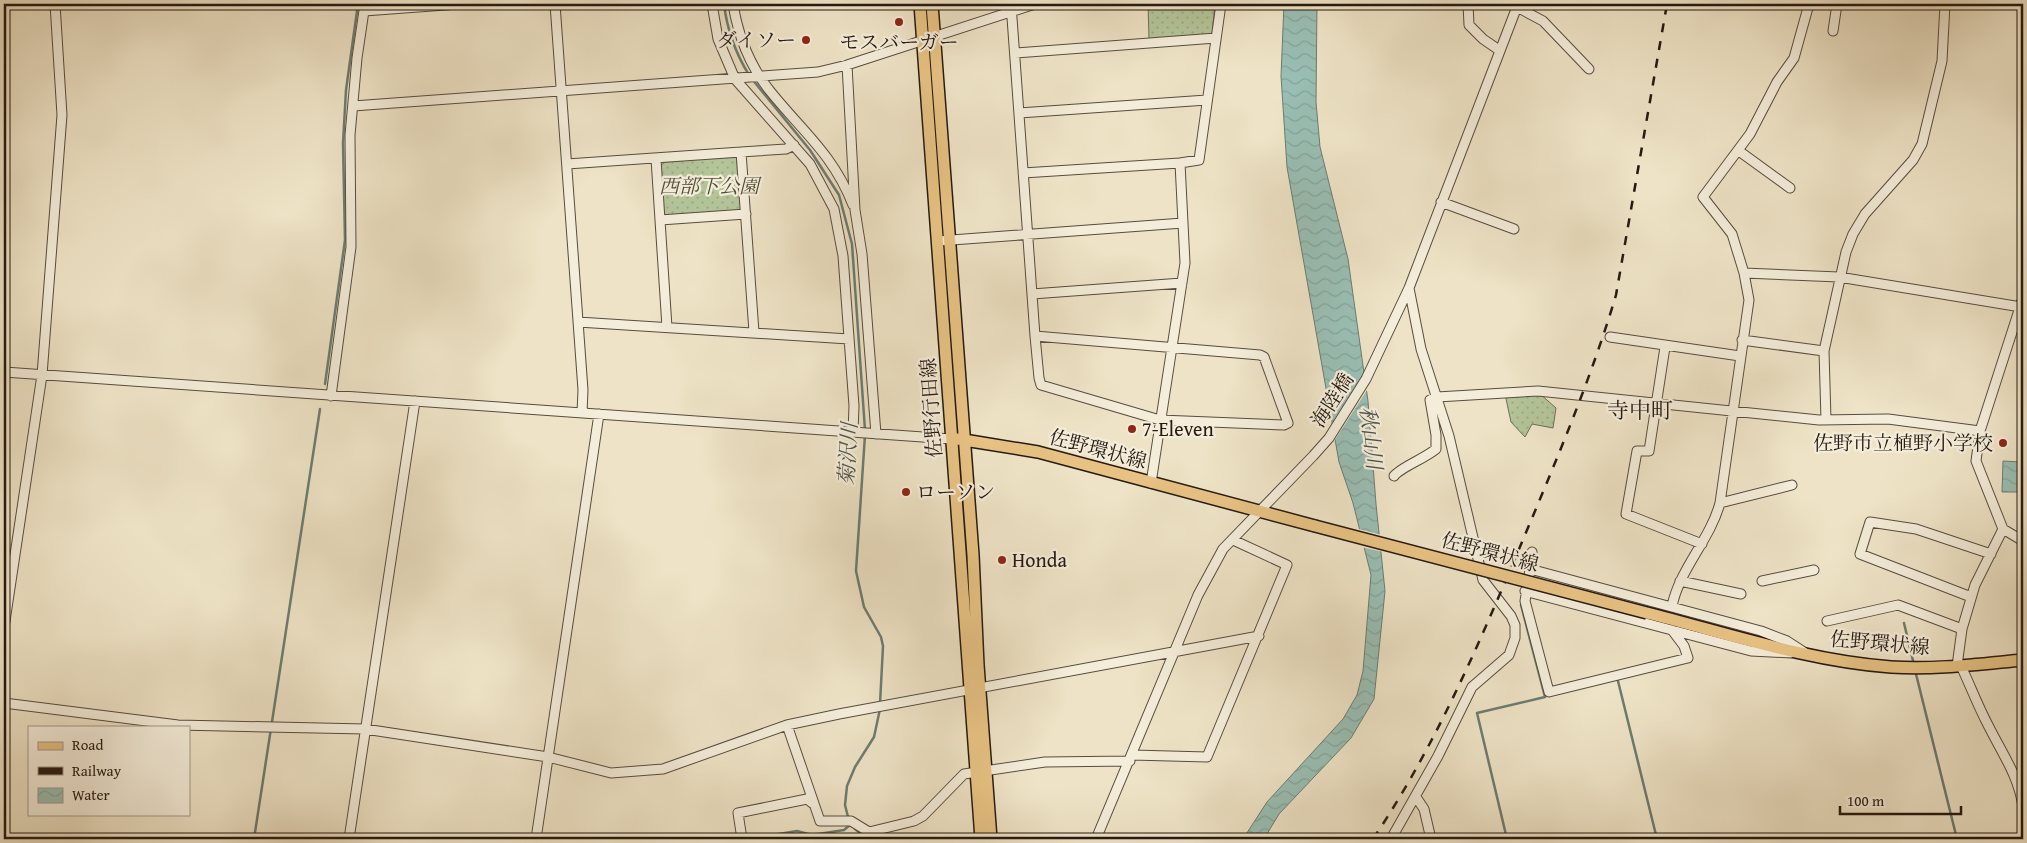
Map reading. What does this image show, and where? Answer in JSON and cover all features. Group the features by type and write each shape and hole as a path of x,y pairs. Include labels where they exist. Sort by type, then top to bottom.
{"main road":[{"name":"佐野行田線","path":"920,4 922,42 964,440 975,688"},
{"name":"佐野行田線","path":"932,4 935,38 951,439 981,770 991,839"},
{"name":"佐野環状線","path":"951,439 1038,452 1646,613 1837,660 1892,667 1959,666 2023,660"},
{"name":"佐野行田線","path":"981,770 981,839"}],"street":[{"path":"4,628 42,375 62,115 55,4"},
{"path":"332,396 351,247 350,136 356,58 365,7 458,4"},
{"path":"555,4 563,92 582,413"},
{"path":"712,4 718,38 737,78 794,145 821,180 830,198 839,226 856,433"},
{"path":"732,4 740,36 759,77 826,154 855,210"},
{"path":"353,106 818,72 935,38 1012,8 1034,4"},
{"path":"1024,173 1199,160 1221,4"},
{"path":"1468,4 1469,25 1499,50"},
{"path":"1672,606 1680,581 1717,516 1734,412 1742,340 1749,300 1744,273 1732,234 1703,197 1750,134 1777,82 1797,51 1809,4"},
{"path":"1833,31 1837,4"},
{"path":"1826,420 1824,351 1839,277 1853,234 1865,214 1913,160 1922,144 1942,61 1945,4"},
{"path":"1517,5 1543,21 1590,69"},
{"name":"海陸橋","path":"1096,839 1212,566 1233,540 1314,456 1352,404 1377,360 1409,288 1517,5"},
{"path":"1012,8 1035,336 1041,385 1160,420 1284,425 1288,422 1264,357 1035,336"},
{"path":"1015,53 1216,38"},
{"path":"847,65 855,210 862,254 874,434"},
{"path":"1019,113 1208,100"},
{"path":"567,164 741,152 786,148 794,145"},
{"path":"1738,151 1790,188"},
{"path":"741,152 754,332"},
{"path":"656,159 667,327"},
{"path":"1151,482 1185,263 1180,162"},
{"path":"1441,202 1514,229"},
{"path":"660,220 746,214"},
{"path":"943,241 1183,223"},
{"path":"1744,273 1839,277 2022,303 1980,431 1976,461 2003,530 2023,541"},
{"path":"1032,294 1182,283"},
{"path":"1391,839 1416,797 1472,686 1509,655 1515,638 1515,625 1503,605 1483,580 1455,460 1437,396 1421,349 1409,288"},
{"path":"578,322 849,339"},
{"path":"1610,337 1665,347 1740,356"},
{"path":"1742,340 1824,351"},
{"path":"1665,347 1649,451 1636,451 1626,514 1702,544"},
{"path":"4,372 951,439"},
{"path":"1394,476 1401,469 1418,462 1436,449 1436,435 1430,400 1437,396 1538,391 1826,420 1888,419 1980,431"},
{"path":"349,839 415,401"},
{"path":"536,839 599,414"},
{"path":"1720,502 1792,484"},
{"path":"1971,597 1860,554 1870,522 1916,529 1990,554"},
{"path":"2003,530 1971,597 1962,629 1959,666 1988,726 2013,770 2021,790 2023,806"},
{"path":"787,725 812,803 820,821 847,821 874,836 923,816 964,774 1046,762 1207,757 1259,636 1287,564 1233,540"},
{"path":"1532,552 1525,590 1529,622 1548,692 1688,658 1684,646 1672,630"},
{"path":"1530,569 1761,631 1787,641 1804,652"},
{"path":"1762,581 1814,570"},
{"path":"1680,581 1741,594"},
{"path":"1525,590 1761,653 1804,652"},
{"path":"1827,621 1898,605 1962,629"},
{"path":"1515,625 1529,622"},
{"path":"4,703 178,725 365,729 548,757 611,773 663,769 787,725 975,688 1259,636"},
{"path":"1416,797 1424,810 1431,839"},
{"path":"742,839 738,813 807,799 812,803"}],"green space":[{"path":"1148,4 1215,4 1212,35 1149,39"},
{"name":"西部下公園","path":"733,156 738,159 741,209 739,212 667,218 664,215 660,166 665,162"},
{"path":"1539,393 1556,408 1553,428 1532,424 1525,437 1511,422 1505,394"}],"water":[{"path":"1284,4 1317,4 1316,102 1320,147 1348,259 1368,401 1385,591 1374,699 1351,738 1279,814 1264,839 1243,839 1267,802 1343,719 1357,695 1363,671 1371,575 1353,503 1339,462 1287,167 1281,76"},
{"path":"2003,461 2021,462 2020,492 2002,492"}],"pier":[{"path":"1366,369 1369,387 1333,443 1330,426"},
{"path":"1355,528 1382,535 1384,552 1360,547"}],"waterway":[{"path":"325,384 345,240 343,143 346,90 358,4"},
{"name":"菊沢川","path":"724,4 727,23 733,41 749,75"},
{"name":"菊沢川","path":"752,79 810,150 839,195 852,244 865,430"},
{"path":"254,839 320,409"},
{"name":"菊沢川","path":"865,435 856,571 864,607 881,637 883,646 880,704"},
{"path":"1507,839 1477,713 1545,697 1521,605"},
{"path":"1904,623 1914,665"},
{"path":"1915,670 1957,839"},
{"path":"1618,681 1657,839"},
{"name":"菊沢川","path":"749,839 797,831 812,835 844,830 850,825 845,805 847,786 855,767 874,737 880,709"},
{"path":"855,829 868,839"}],"railway":[{"path":"1373,839 1416,768 1455,694 1548,481 1596,358 1616,295 1667,4"}],"place":[{"name":"モスバーガー","path":"899,22"},
{"name":"ダイソー","path":"806,40"},
{"name":"7-Eleven","path":"1132,429"},
{"name":"佐野市立植野小学校","path":"2003,443"},
{"name":"ローソン","path":"906,492"},
{"name":"Honda","path":"1002,560"}],"district":[{"name":"寺中町","path":"1640,410"}],"water label":[{"name":"秋山川","path":"1371,438"}]}
